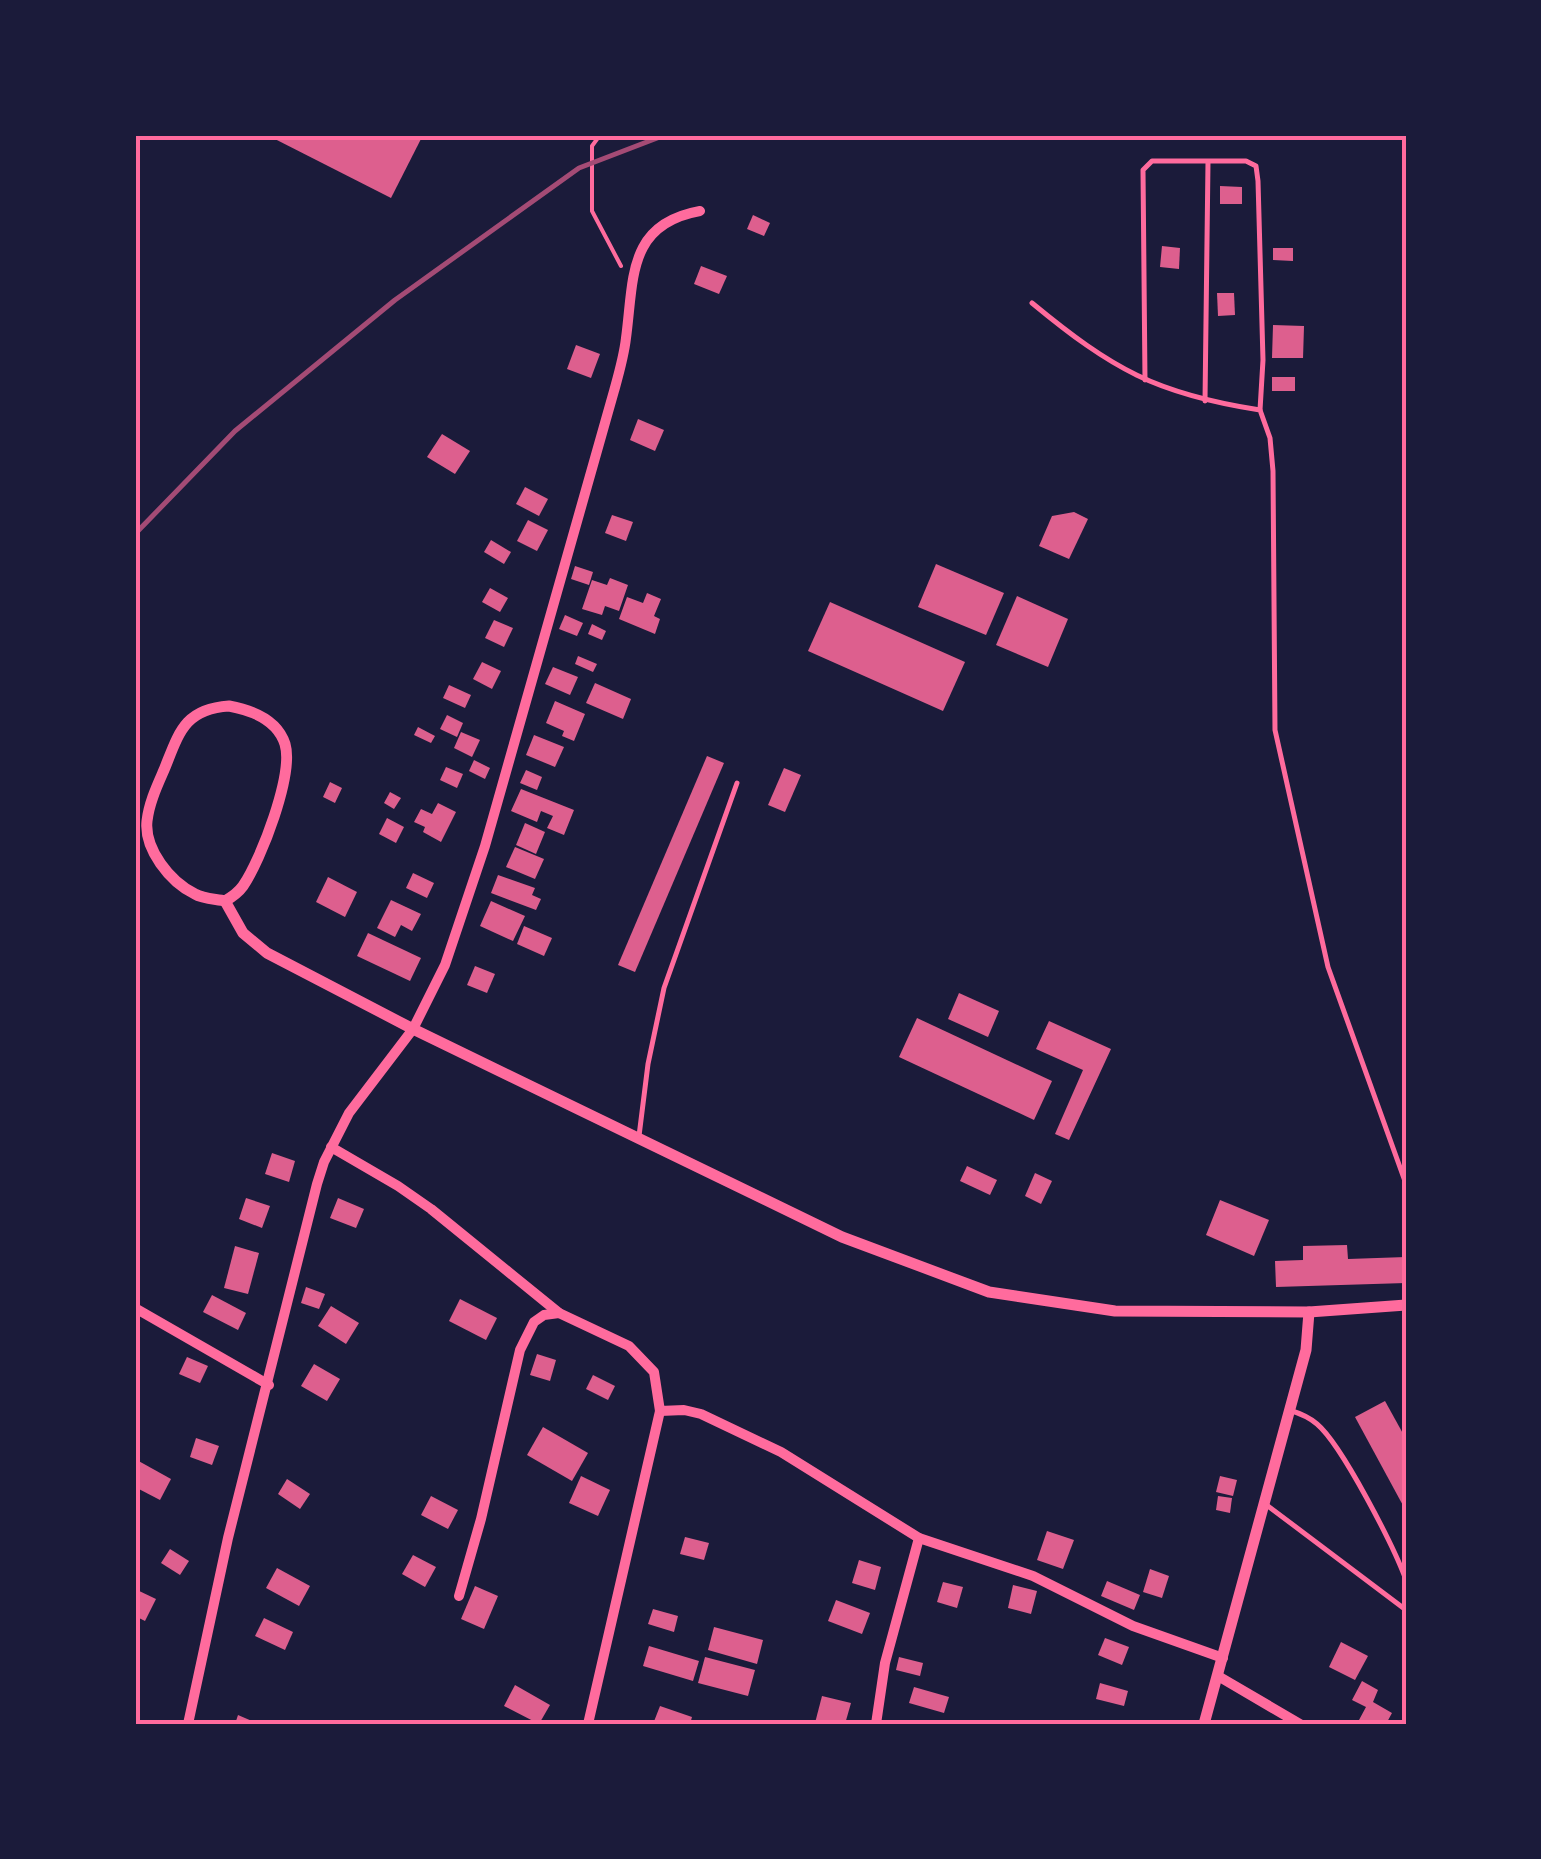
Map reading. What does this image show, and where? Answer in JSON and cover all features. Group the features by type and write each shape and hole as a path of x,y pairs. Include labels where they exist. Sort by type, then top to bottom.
{"street":[{"path":"188,1724 296,1257 331,1147 350,1113 414,1029 445,965 484,846 614,391 640,249 653,230 682,214 700,211"},
{"path":"225,901 244,885 269,830 285,771 285,744 274,726 252,710 229,706 208,708 189,719 178,734 146,824 151,849 170,875 196,895 225,901 243,932 267,953 414,1029 842,1237 989,1292 1115,1312 1309,1312 1406,1305"},
{"path":"331,1147 420,1202 530,1286 559,1313 610,1335 639,1355 658,1380 660,1412 588,1724"},
{"path":"135,1308 268,1385"},
{"path":"1204,1724 1306,1350 1309,1312"},
{"path":"459,1596 481,1520 520,1350 534,1322 544,1315 559,1313"},
{"path":"660,1412 684,1410 702,1414 751,1436 845,1489 919,1538 1043,1580 1134,1626 1223,1658"},
{"path":"876,1724 885,1664 919,1538"},
{"path":"1218,1676 1300,1724"}],"lane":[{"path":"1145,380 1143,170 1152,161 1246,162 1256,166 1262,305 1260,410 1270,438 1273,471 1275,730 1328,967 1406,1184"},
{"path":"1205,402 1208,162"},
{"path":"1032,303 1086,347 1145,380 1205,402 1260,410"},
{"path":"639,1139 648,1064 664,988 737,783"},
{"path":"1288,1409 1326,1432 1375,1516 1406,1580"},
{"path":"1263,1502 1406,1610"}],"path":[{"path":"600,135 592,146 592,210 631,289"}],"building":[{"path":"267,135 423,135 391,198"},
{"path":"1220,186 1242,187 1242,204 1220,204"},
{"path":"753,215 770,223 764,236 747,229"},
{"path":"1162,246 1180,248 1179,269 1160,267"},
{"path":"1273,248 1293,248 1293,261 1273,260"},
{"path":"701,266 727,276 719,294 694,284"},
{"path":"1217,293 1234,293 1235,315 1218,316"},
{"path":"1273,325 1304,326 1303,358 1272,358"},
{"path":"576,345 600,354 591,378 567,369"},
{"path":"1272,377 1295,377 1295,391 1272,391"},
{"path":"638,419 664,430 655,451 630,440"},
{"path":"442,434 470,451 455,474 427,457"},
{"path":"525,487 548,499 539,516 516,504"},
{"path":"1074,512 1088,519 1069,559 1039,546 1052,516"},
{"path":"612,515 633,522 626,541 605,533"},
{"path":"528,520 548,530 537,551 517,541"},
{"path":"491,540 511,552 504,564 484,552"},
{"path":"936,564 1004,593 986,635 918,607"},
{"path":"575,566 593,572 589,585 571,579"},
{"path":"610,578 628,585 619,611 605,606 602,615 582,609 592,580 607,585"},
{"path":"490,588 508,598 500,612 482,602"},
{"path":"647,593 661,599 654,616 660,619 655,634 619,619 627,597 643,603"},
{"path":"1017,596 1068,619 1048,667 996,645"},
{"path":"830,602 965,662 943,711 808,651"},
{"path":"565,615 583,623 577,636 559,629"},
{"path":"494,620 513,628 504,647 485,638"},
{"path":"592,624 606,631 602,640 588,634"},
{"path":"578,656 597,664 593,672 575,664"},
{"path":"482,662 501,671 492,689 473,679"},
{"path":"553,667 578,677 570,695 545,684"},
{"path":"595,683 631,699 623,719 586,703"},
{"path":"449,685 471,695 465,708 443,698"},
{"path":"555,701 585,714 574,741 562,736 564,731 546,723"},
{"path":"447,715 463,723 457,737 440,729"},
{"path":"418,727 435,736 431,743 414,735"},
{"path":"461,732 480,740 472,757 454,748"},
{"path":"534,735 564,747 555,767 526,755"},
{"path":"707,756 724,763 635,972 618,965"},
{"path":"474,760 490,768 485,779 469,771"},
{"path":"446,767 463,774 457,788 440,780"},
{"path":"784,768 801,775 785,812 768,805"},
{"path":"526,770 542,777 537,790 520,783"},
{"path":"330,782 342,788 335,803 323,797"},
{"path":"521,789 574,810 564,835 547,828 553,816 541,811 537,822 511,811"},
{"path":"390,792 401,798 394,809 384,803"},
{"path":"438,803 456,812 441,842 414,822 421,809 432,814"},
{"path":"387,818 404,827 396,843 379,834"},
{"path":"525,823 545,832 536,854 516,845"},
{"path":"515,847 544,859 535,879 506,867"},
{"path":"413,873 434,883 427,898 406,888"},
{"path":"498,875 535,888 532,895 541,899 536,910 491,893"},
{"path":"328,877 357,892 345,917 316,902"},
{"path":"391,900 421,914 412,931 401,925 395,937 377,928"},
{"path":"491,901 525,916 513,941 480,926"},
{"path":"524,926 552,938 544,956 517,944"},
{"path":"368,933 421,958 410,981 357,956"},
{"path":"475,966 495,974 487,993 467,985"},
{"path":"959,993 999,1011 988,1037 948,1019"},
{"path":"917,1018 1052,1081 1034,1120 899,1057"},
{"path":"1049,1021 1111,1049 1069,1140 1055,1134 1083,1070 1036,1049"},
{"path":"272,1153 295,1161 289,1182 265,1174"},
{"path":"967,1166 997,1180 990,1195 960,1181"},
{"path":"1035,1173 1052,1181 1041,1204 1025,1196"},
{"path":"246,1198 270,1206 262,1228 239,1219"},
{"path":"338,1198 364,1209 356,1228 330,1218"},
{"path":"1220,1200 1269,1220 1254,1256 1206,1235"},
{"path":"1347,1245 1348,1259 1406,1257 1406,1283 1276,1287 1275,1261 1303,1260 1303,1246"},
{"path":"235,1246 259,1253 248,1294 224,1288"},
{"path":"306,1287 325,1294 319,1309 301,1303"},
{"path":"212,1295 246,1313 238,1330 203,1312"},
{"path":"460,1299 497,1318 486,1340 449,1321"},
{"path":"331,1306 359,1323 346,1344 318,1326"},
{"path":"537,1354 556,1360 550,1381 530,1375"},
{"path":"187,1357 208,1366 200,1383 179,1374"},
{"path":"314,1364 340,1379 327,1401 301,1386"},
{"path":"593,1375 615,1386 608,1400 586,1389"},
{"path":"1385,1401 1406,1439 1406,1511 1355,1417"},
{"path":"543,1427 588,1453 572,1481 527,1455"},
{"path":"196,1438 219,1446 212,1465 190,1457"},
{"path":"135,1459 171,1479 160,1500 135,1487"},
{"path":"581,1476 610,1490 598,1516 569,1503"},
{"path":"1220,1476 1237,1480 1233,1496 1216,1492"},
{"path":"287,1479 310,1494 300,1509 278,1494"},
{"path":"431,1496 458,1510 448,1529 421,1515"},
{"path":"1218,1496 1232,1498 1230,1513 1216,1510"},
{"path":"1047,1531 1074,1540 1063,1569 1037,1560"},
{"path":"685,1537 709,1543 704,1560 680,1554"},
{"path":"170,1549 189,1561 180,1575 161,1563"},
{"path":"413,1555 436,1567 425,1587 402,1574"},
{"path":"859,1560 881,1567 875,1590 852,1583"},
{"path":"277,1568 310,1586 299,1606 266,1588"},
{"path":"1150,1569 1169,1576 1162,1598 1143,1592"},
{"path":"1107,1581 1140,1595 1134,1610 1101,1596"},
{"path":"943,1582 963,1587 957,1608 937,1602"},
{"path":"1013,1585 1037,1591 1031,1614 1008,1608"},
{"path":"475,1586 498,1596 484,1629 461,1619"},
{"path":"135,1589 156,1599 145,1621 135,1616"},
{"path":"836,1600 870,1613 862,1634 828,1621"},
{"path":"653,1609 678,1616 674,1632 648,1624"},
{"path":"264,1618 293,1632 285,1650 255,1636"},
{"path":"714,1627 763,1640 757,1664 708,1650"},
{"path":"1105,1638 1129,1647 1122,1665 1098,1655"},
{"path":"1341,1642 1368,1656 1355,1680 1329,1667"},
{"path":"649,1646 699,1661 693,1681 643,1666"},
{"path":"705,1657 755,1670 748,1696 698,1683"},
{"path":"899,1657 923,1663 920,1676 896,1670"},
{"path":"1362,1681 1378,1690 1373,1702 1392,1713 1386,1724 1359,1720 1366,1707 1352,1700"},
{"path":"1100,1683 1128,1691 1124,1706 1096,1699"},
{"path":"515,1685 550,1705 539,1724 504,1706"},
{"path":"914,1687 949,1697 944,1713 909,1703"},
{"path":"822,1696 851,1703 845,1724 815,1723"},
{"path":"660,1706 692,1717 690,1724 653,1724"},
{"path":"238,1715 259,1724 235,1724"}],"railway":[{"path":"135,534 235,431 395,300 579,168 665,135"}]}
